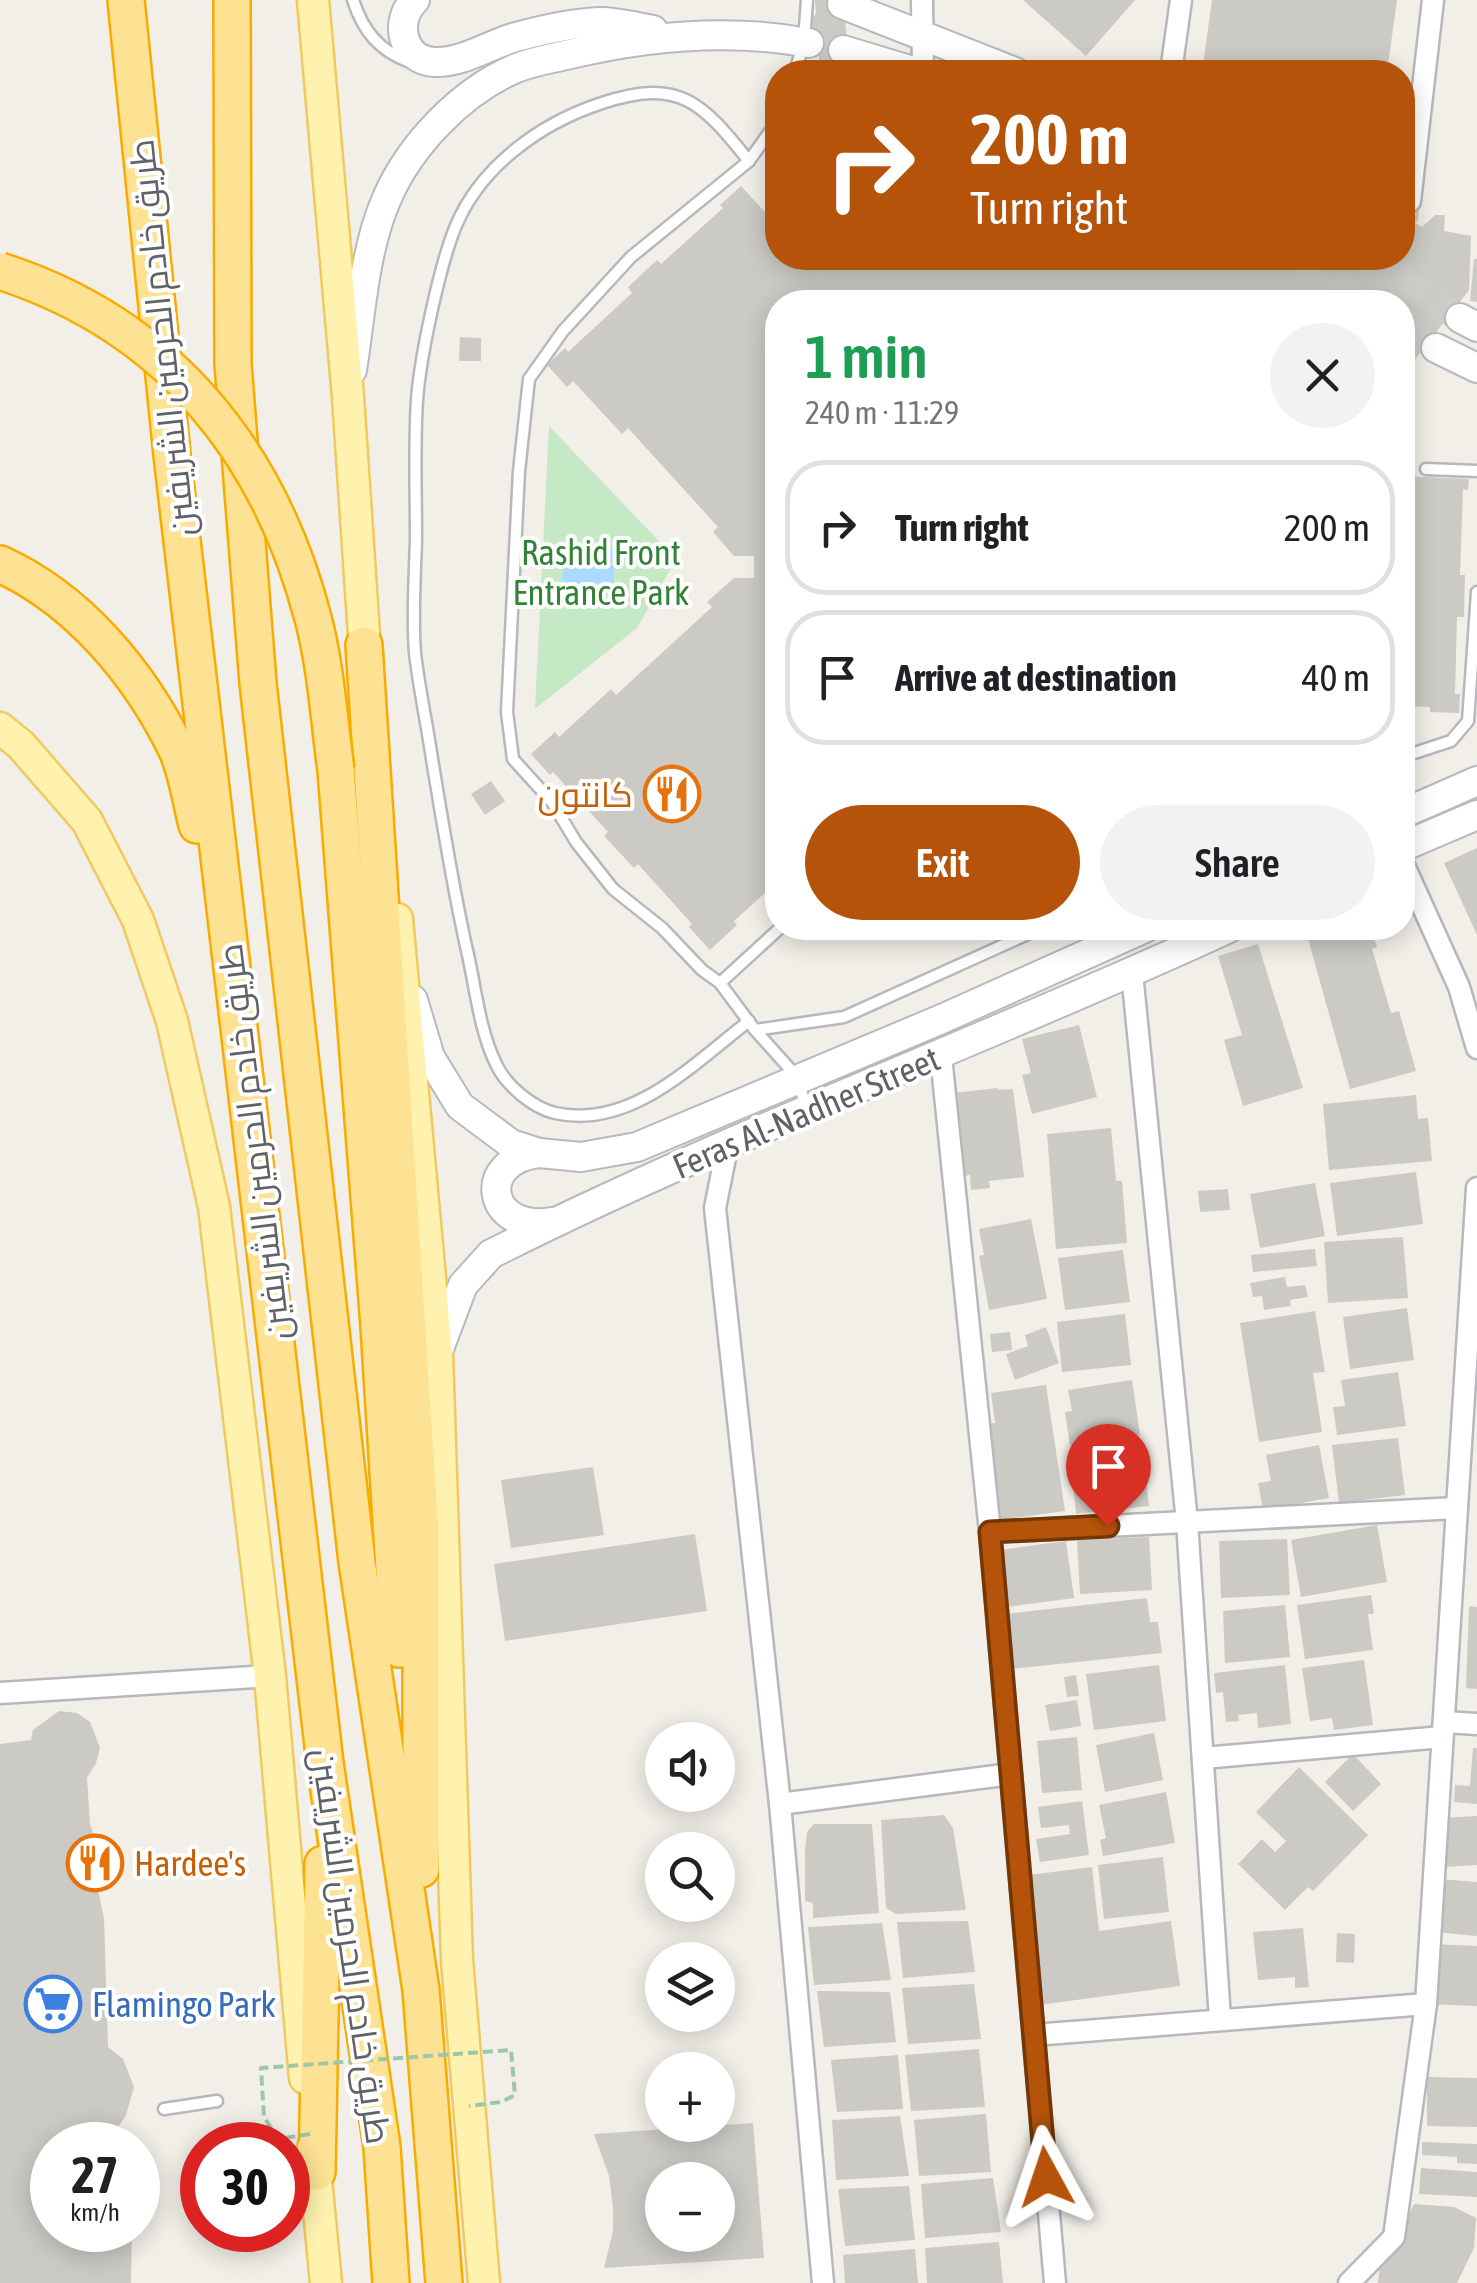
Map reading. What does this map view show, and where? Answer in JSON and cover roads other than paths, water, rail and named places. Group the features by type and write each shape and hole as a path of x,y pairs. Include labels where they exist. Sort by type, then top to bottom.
{"highway":[{"name":"طريق خادم الحرمين الشريفين","path":"126,0 172,455 325,1763 382,2147 391,2283"},
{"name":"طريق خادم الحرمين الشريفين","path":"232,0 233,364 258,683 357,1562 420,1990 444,2283"},
{"path":"0,271 70,300 115,327 168,366 200,397 250,462 278,512 314,623 336,770 378,1326 420,1990"},
{"path":"0,564 59,601 108,645 143,690 178,754 206,860 240,1035"},
{"path":"364,645 421,1534 420,1990"},
{"path":"317,2172 325,1763"}],"main road":[{"path":"313,0 348,396 364,645 402,963 437,1354 457,1960 484,2283"},
{"path":"0,728 21,745 87,821 138,920 172,1021 214,1207 270,1676 326,2283"}],"street":[{"path":"414,0 406,8 402,31 414,55 435,62 515,38 600,22 698,36"},
{"path":"920,60 922,0"},
{"path":"1173,60 1181,0"},
{"path":"1415,155 1432,0"},
{"path":"842,4 985,60"},
{"path":"348,396 375,233 408,161 461,103 517,68 612,45 698,36 806,43"},
{"path":"843,50 878,60"},
{"path":"1436,348 1477,368"},
{"path":"1415,808 1477,781"},
{"path":"1415,842 1477,816"},
{"path":"1415,890 1459,987 1477,1048"},
{"name":"Feras Al-Nadher Street","path":"402,963 430,1057 460,1106 511,1144 539,1153 581,1158 637,1148 1118,940"},
{"name":"Feras Al-Nadher Street","path":"437,1354 463,1285 491,1254 728,1142 941,1056 1203,940"},
{"path":"1132,973 1187,1522 1220,2019"},
{"path":"941,1056 990,1532 1055,2283"},
{"path":"728,1142 715,1208 780,1804 823,2283"},
{"path":"539,1153 523,1155 502,1168 498,1197 512,1219 524,1224 555,1222"},
{"path":"1349,2283 1394,2238 1426,2004 1457,1508 1473,1319 1477,1188"},
{"path":"990,1532 1457,1508"},
{"path":"0,1692 270,1676"},
{"path":"1203,1758 1477,1724"},
{"path":"780,1804 1011,1774"},
{"path":"1034,2035 1426,2004"}],"lane":[{"path":"353,0 360,22 376,44 410,62 435,62"},
{"path":"800,60 806,43 807,0"},
{"path":"749,161 694,102 664,92 621,96 576,111 532,136 502,160 476,191 455,228 417,398 415,651 452,882 491,1052 499,1070 513,1086 551,1112 596,1115 620,1109 660,1088 752,1026 844,1017 1014,940"},
{"path":"765,138 749,161 631,257 563,331 529,378 507,712 514,759 552,802 576,842 613,889 662,928 720,983 798,1078 806,1109"},
{"path":"1426,469 1477,471"},
{"path":"1415,753 1451,741 1468,722 1477,592"},
{"path":"720,983 767,940"},
{"path":"164,2109 217,2101"}],"water":[{"path":"567,543 613,549 614,583 561,585"}],"tunnel":[{"path":"1317,270 1347,290"},
{"path":"1384,270 1460,318"},
{"path":"1401,280 1402,270"},
{"path":"1415,334 1436,348"}],"place":[{"name":"كانتون","path":"672,794"},
{"name":"Hardee's","path":"95,1863"},
{"name":"Flamingo Park","path":"53,2004"}],"park label":[{"name":"Rashid Front Entrance Park","path":"601,572"}]}
